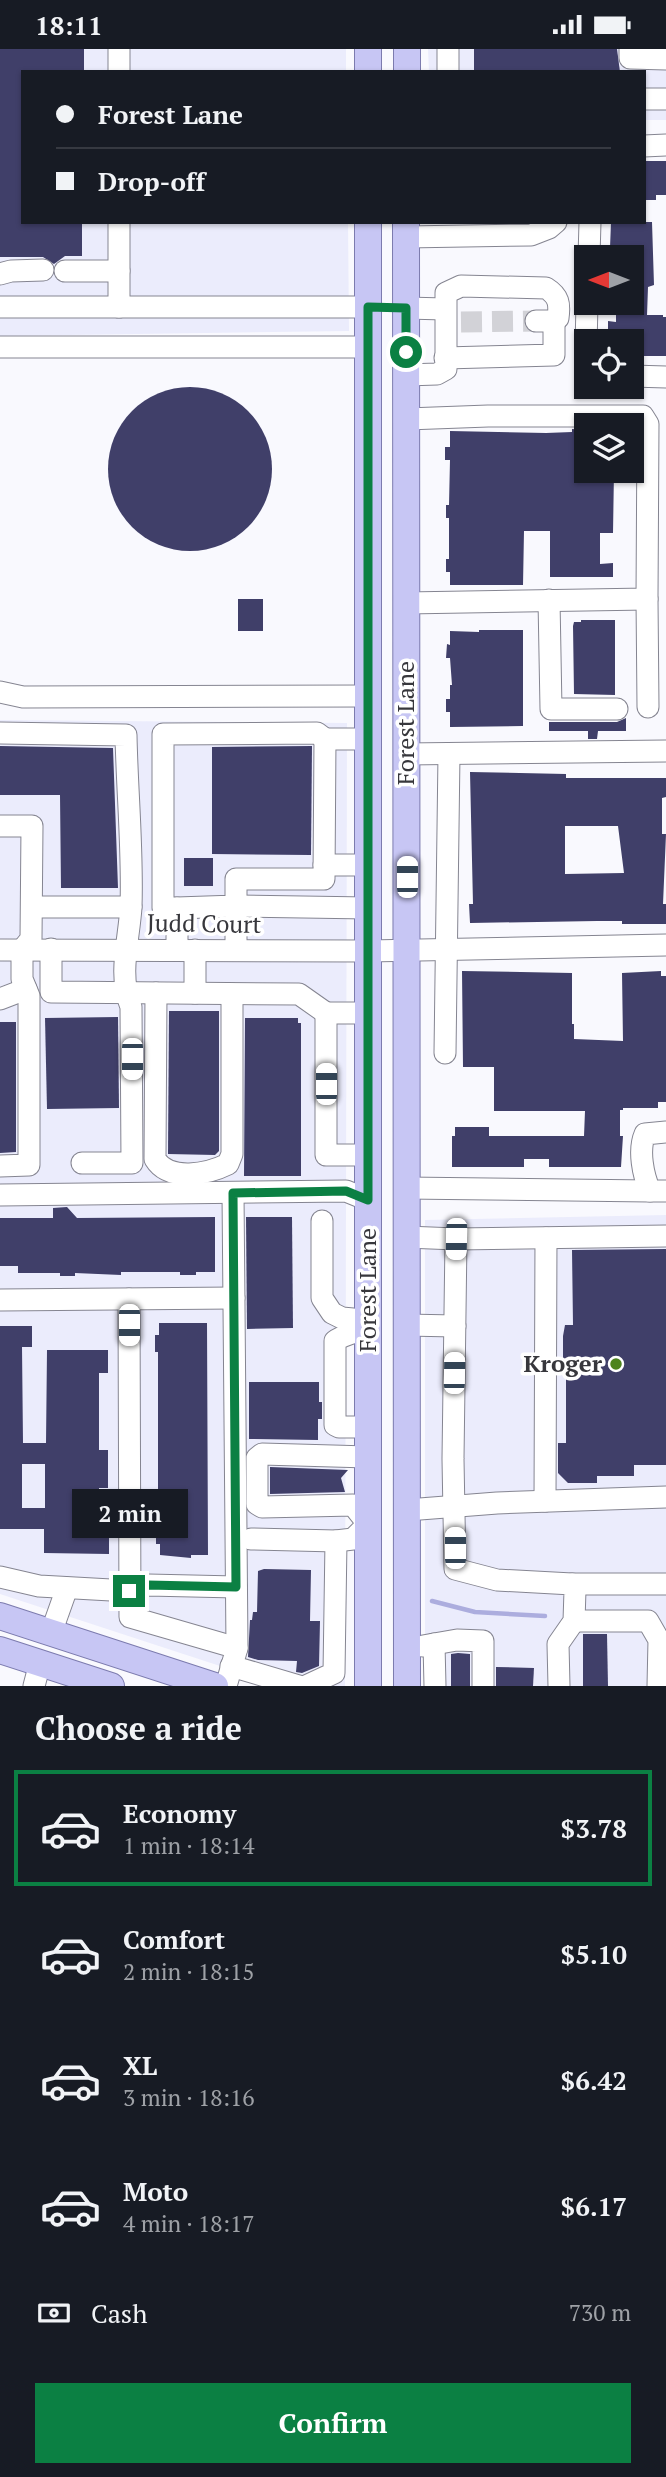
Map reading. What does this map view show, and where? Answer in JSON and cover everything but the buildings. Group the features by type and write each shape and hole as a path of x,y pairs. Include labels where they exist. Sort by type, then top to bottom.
{"main road":[{"path":"368,49 368,70"},
{"path":"407,49 407,70"},
{"name":"Forest Lane","path":"368,224 368,1686"},
{"name":"Forest Lane","path":"406,230 406,308 415,374 407,419 407,1686"},
{"path":"368,307 406,308"},
{"path":"367,604 406,603"},
{"path":"368,1155 406,1155"},
{"path":"368,1327 406,1325"},
{"path":"368,1524 407,1510"},
{"path":"0,1616 51,1633 227,1672"},
{"path":"37,1675 51,1633"},
{"path":"0,1650 37,1675 111,1686"}],"street":[{"path":"119,49 119,70"},
{"path":"448,49 448,70"},
{"path":"630,60 666,59"},
{"path":"646,99 666,99"},
{"path":"646,146 666,145"},
{"path":"119,224 119,307"},
{"path":"406,230 531,235 550,228 553,224"},
{"path":"589,245 590,224"},
{"path":"0,274 10,271 43,271"},
{"path":"65,271 119,271"},
{"path":"415,374 437,374 446,369 446,358 450,317 446,293 461,286 546,288 555,293 560,305 558,318 545,320 554,355 446,358"},
{"path":"0,307 368,307"},
{"path":"406,308 450,317"},
{"path":"0,347 368,347"},
{"path":"644,376 666,377"},
{"path":"407,419 643,416 648,424 648,707"},
{"path":"406,603 647,599"},
{"path":"549,600 551,709 617,709"},
{"path":"0,692 23,697 367,696"},
{"path":"0,733 126,735 131,907 125,993 131,1007 132,1163 82,1163"},
{"path":"368,739 325,739 317,733 163,734 163,908 368,908"},
{"path":"324,907 325,739"},
{"path":"406,754 666,751"},
{"path":"445,1053 449,754"},
{"path":"0,826 32,826 32,939 22,950 22,979 29,996 29,1165 0,1166"},
{"path":"236,950 236,879 324,872 368,865"},
{"path":"32,907 131,907"},
{"path":"177,908 195,993"},
{"name":"Judd Court","path":"0,950 407,951 666,945"},
{"path":"51,949 51,992 299,994 326,1013 368,1013"},
{"path":"0,999 26,989"},
{"path":"156,993 155,1159 159,1165 171,1172 203,1173 228,1164 232,1154 232,993"},
{"path":"326,1013 326,1154 368,1155"},
{"path":"658,1191 644,1178 643,1140 645,1134 666,1132"},
{"path":"406,1188 658,1191"},
{"path":"0,1195 346,1191 368,1200"},
{"path":"227,1672 236,1587 233,1193"},
{"path":"322,1221 322,1298 332,1313 368,1327"},
{"path":"406,1237 456,1239 666,1236"},
{"path":"544,1501 546,1238"},
{"path":"456,1239 455,1569 497,1580 572,1584 666,1584"},
{"path":"0,1300 234,1298"},
{"path":"129,1299 130,1616 227,1672 299,1686"},
{"path":"406,1325 455,1326"},
{"path":"368,1327 335,1341 335,1425 368,1427"},
{"path":"251,1539 353,1539 368,1524 353,1505 262,1507 257,1504 257,1458 262,1454 368,1457"},
{"path":"407,1510 544,1501 666,1497"},
{"path":"306,1686 334,1673 337,1541"},
{"path":"0,1577 39,1587 129,1591 148,1585 236,1587"},
{"path":"559,1686 558,1644 574,1621 575,1590 572,1584"},
{"path":"51,1633 68,1588"},
{"path":"335,1620 368,1621"},
{"path":"574,1621 648,1621 662,1640 658,1686"},
{"path":"407,1648 457,1640 483,1641 483,1686"},
{"path":"434,1644 435,1686"},
{"path":"334,1654 368,1655"}],"shaded area":[{"path":"0,49 346,49 346,70 21,70 21,224 348,224 349,331 0,336"},
{"path":"428,49 666,49 666,120 646,120 646,70 429,70"},
{"path":"0,720 347,723 345,1686 281,1686 0,1594"},
{"path":"666,1215 666,1686 425,1686 425,1220"}],"waterway":[{"path":"432,1601 475,1612 545,1616"}],"tunnel":[{"path":"461,322 536,321"}],"place":[{"name":"Kroger","path":"616,1364"}],"route":[{"path":"129,1591 148,1585 236,1587 233,1193 346,1191 368,1200 368,307 406,308 406,352"}]}
